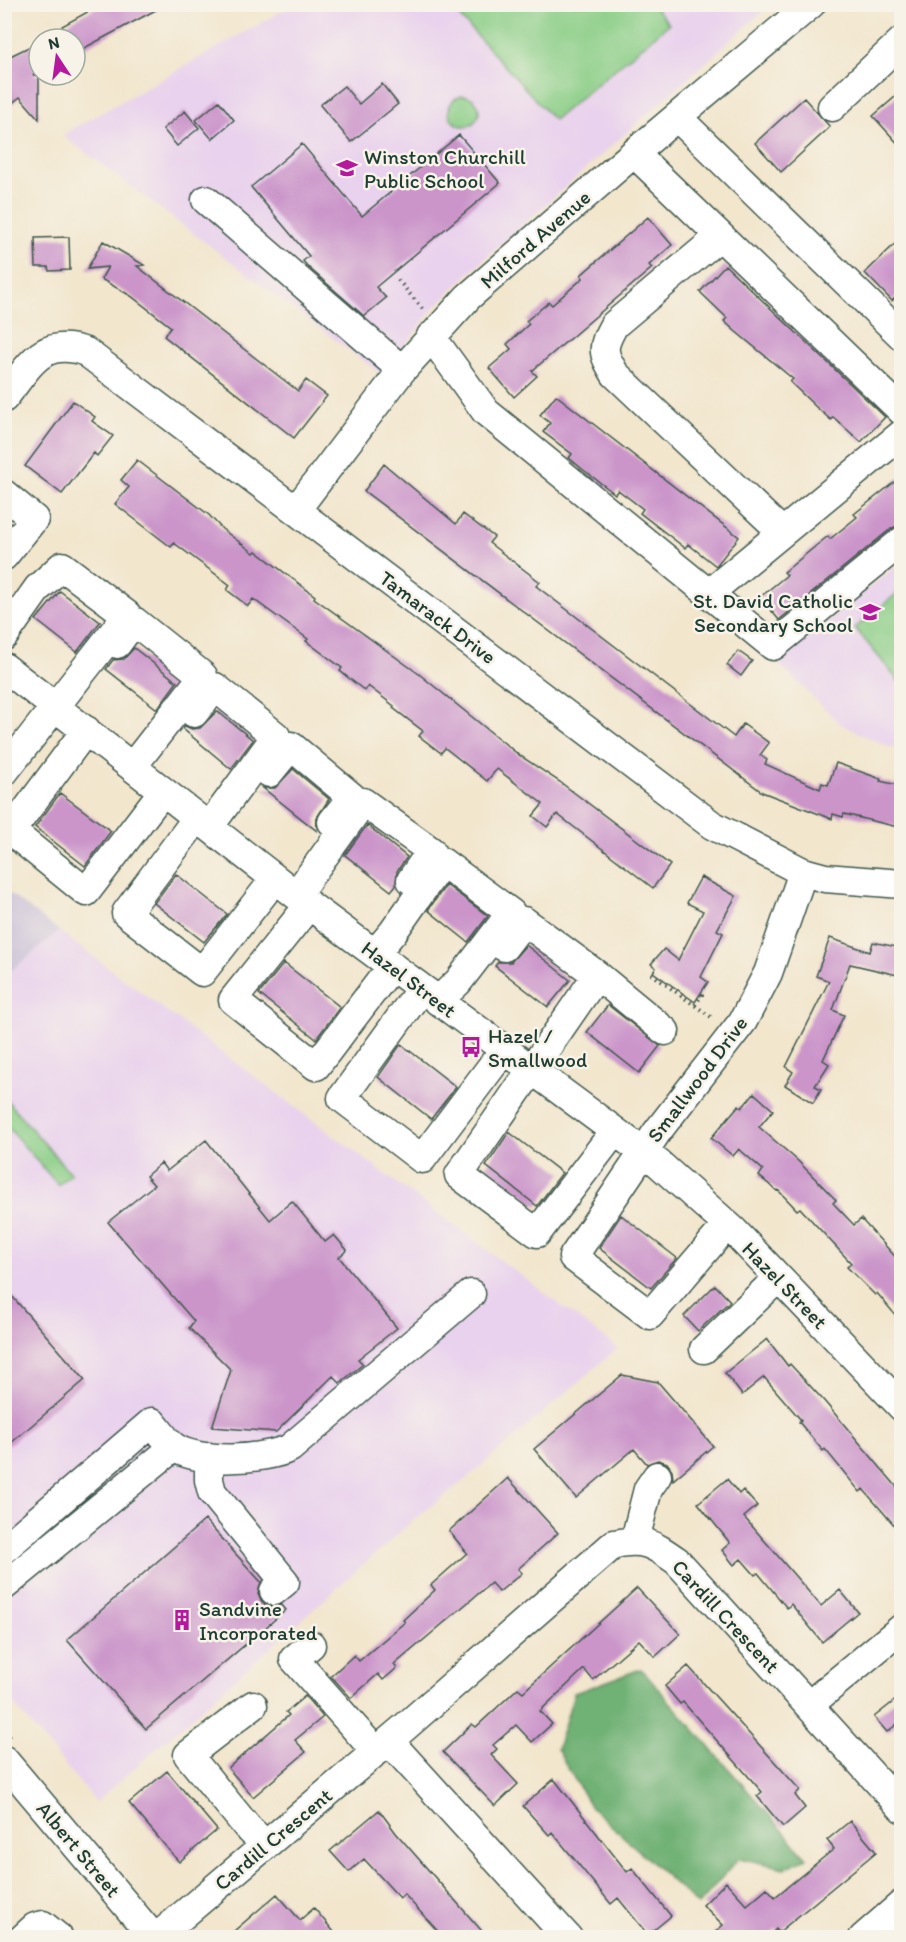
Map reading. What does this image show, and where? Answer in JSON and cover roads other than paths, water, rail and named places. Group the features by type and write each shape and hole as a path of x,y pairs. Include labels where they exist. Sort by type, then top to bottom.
{"street":[{"name":"Milford Avenue","path":"296,510 402,370 468,297 677,117 796,10"},
{"path":"832,106 902,40"},
{"path":"677,117 902,336"},
{"path":"634,153 902,411"},
{"path":"206,200 402,370"},
{"path":"720,236 614,325 604,343 605,357 615,374 782,532"},
{"path":"431,336 486,412 773,646 902,541"},
{"name":"Tamarack Drive","path":"4,398 32,363 49,349 63,346 86,352 712,825 803,872 825,878 902,884"},
{"path":"709,593 902,434"},
{"path":"4,494 33,519 4,556"},
{"path":"4,636 38,588 62,566 127,615 70,717 11,831 86,892 203,676 134,621 70,717 4,772"},
{"name":"Hazel Street","path":"4,667 291,891 643,1152 727,1225 902,1407"},
{"path":"146,778 215,687 276,736 208,826"},
{"path":"376,954 381,923 430,851 363,802 291,891 202,972 126,913 208,826 291,746 352,797 291,891 233,1000 316,1066 376,954 442,862 511,913 458,982 437,1000"},
{"name":"Smallwood Drive","path":"727,1225 650,1315 573,1257 643,1152 743,1021 768,974 803,872"},
{"path":"504,1050 422,1159 342,1098 437,1000 524,921 597,975 666,1031"},
{"path":"597,975 459,1175 537,1233 614,1131"},
{"path":"704,1349 778,1278"},
{"path":"4,1549 152,1422 174,1447 186,1453 209,1457 253,1457 290,1448 471,1294"},
{"path":"4,1586 174,1447"},
{"path":"209,1457 209,1480 212,1492 285,1582 274,1591"},
{"path":"635,1540 648,1489 657,1476"},
{"name":"Cardill Crescent","path":"155,1938 383,1746 614,1544 635,1540 654,1545 677,1561 902,1808"},
{"path":"809,1705 902,1628"},
{"path":"311,1645 294,1659 383,1746 568,1938"},
{"path":"253,1705 188,1755 248,1828 265,1844"},
{"name":"Albert Street","path":"4,1760 155,1938"},
{"path":"863,1938 902,1904"},
{"path":"23,1938 36,1927 43,1925 51,1929 58,1938"}],"place":[{"name":"Winston Churchill Public School","path":"347,168"},
{"name":"St. David Catholic Secondary School","path":"870,612"},
{"name":"Hazel / Smallwood","path":"471,1047"},
{"name":"Sandvine Incorporated","path":"182,1620"}]}
